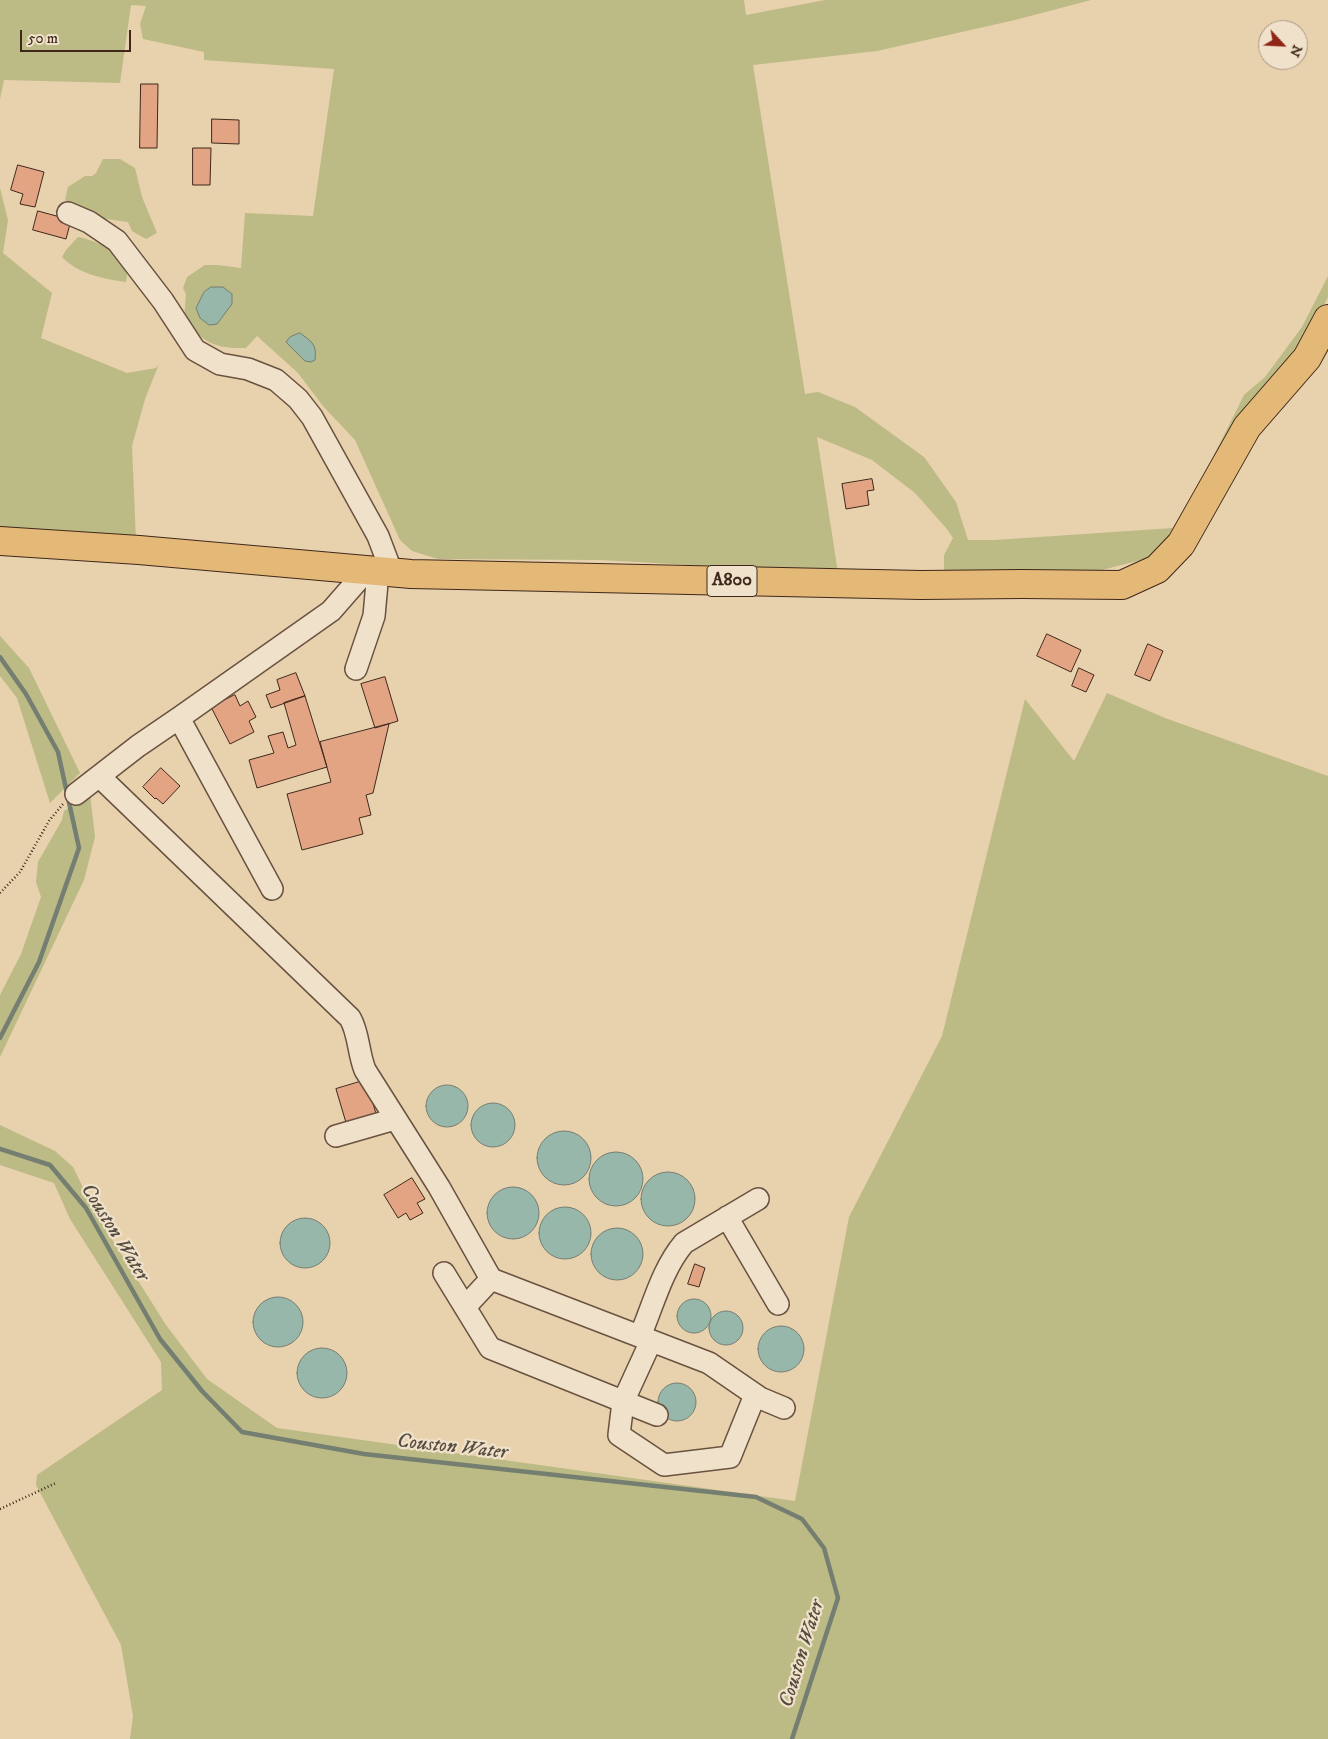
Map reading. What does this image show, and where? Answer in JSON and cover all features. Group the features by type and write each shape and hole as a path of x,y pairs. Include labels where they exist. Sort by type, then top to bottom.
{"main road":[{"name":"A800","path":"0,541 139,550 378,572 921,585 1122,585 1157,569 1181,544 1247,427 1307,358 1328,319"}],"street":[{"path":"68,213 89,222 117,240 164,301 195,350 220,364 248,369 276,380 298,400 312,417 378,536 378,572 374,616 356,669"},
{"path":"68,801 138,746 331,611 378,572"},
{"path":"179,718 272,889"},
{"path":"100,777 350,1018 355,1026 364,1070 439,1187 491,1279 709,1363 755,1394 784,1408"},
{"path":"336,1136 395,1119"},
{"path":"755,1394 730,1458 664,1465 618,1435 623,1402 646,1338 667,1270 677,1252 684,1243 758,1199"},
{"path":"728,1217 778,1304"},
{"path":"444,1273 490,1348 657,1415"},
{"path":"465,1307 491,1279"}],"path":[{"path":"0,893 20,872 48,821 68,801"},
{"path":"0,1509 56,1482"}],"shaded area":[{"path":"0,0 744,0 746,15 825,0 1091,0 1015,20 877,51 753,65 805,394 818,392 855,407 924,457 956,502 968,540 995,540 1173,528 1209,465 1244,395 1265,377 1302,327 1328,276 1328,297 1307,339 1168,543 1145,559 1090,573 944,570 944,555 953,538 915,493 872,460 817,437 838,573 600,560 438,559 412,551 400,540 355,440 323,406 298,373 257,336 246,348 218,346 197,334 184,319 186,294 183,288 187,277 205,265 241,268 245,213 313,216 334,69 204,60 204,52 143,39 140,24 146,6 131,5 120,83 4,80 0,99"},
{"path":"103,159 120,159 135,168 142,197 157,233 146,239 132,231 128,222 95,216 80,210 65,200 68,187 85,176 92,176 96,173"},
{"path":"0,188 8,220 3,253 52,293 41,338 127,373 156,368 159,364 145,399 132,446 136,540 0,531"},
{"path":"78,237 101,244 118,253 127,268 126,282 83,272 68,263 62,257"},
{"path":"211,287 223,287 232,294 232,304 217,324 209,325 200,318 196,308 204,292"},
{"path":"300,333 311,341 314,347 315,360 311,362 305,361 286,342 290,337"},
{"path":"0,636 29,668 80,773 50,803 17,698 0,676"},
{"path":"1107,693 1165,718 1328,776 1328,1739 130,1739 133,1716 121,1645 36,1485 37,1475 162,1390 161,1362 70,1219 54,1183 0,1165 0,1125 55,1151 73,1167 96,1214 166,1325 207,1379 277,1428 795,1501 849,1217 942,1036 1025,699 1074,761"},
{"path":"90,794 95,837 84,880 0,1057 0,995 21,954 41,897 36,882 38,862 62,820 64,811"},
{"path":"451,1085 459,1088 465,1094 468,1106 465,1118 459,1124 443,1127 435,1124 429,1118 426,1102 429,1094 435,1088"},
{"path":"493,1103 505,1107 511,1113 515,1125 511,1137 505,1143 493,1147 481,1143 475,1137 471,1125 475,1113 481,1107"},
{"path":"564,1131 574,1133 583,1139 589,1148 591,1158 589,1168 583,1177 574,1183 564,1185 554,1183 545,1177 539,1168 537,1158 539,1148 545,1139 554,1133"},
{"path":"616,1152 626,1154 635,1160 641,1169 643,1179 641,1189 635,1198 626,1204 616,1206 606,1204 597,1198 591,1189 589,1179 591,1169 597,1160 606,1154"},
{"path":"668,1172 678,1174 687,1180 693,1189 695,1199 693,1209 687,1218 678,1224 668,1226 658,1224 649,1218 643,1209 641,1199 643,1189 649,1180 658,1174"},
{"path":"513,1187 523,1189 531,1195 537,1203 539,1213 537,1223 531,1231 523,1237 513,1239 503,1237 495,1231 489,1223 487,1213 489,1203 495,1195 503,1189"},
{"path":"565,1207 579,1211 587,1219 591,1233 587,1247 579,1255 565,1259 551,1255 543,1247 539,1233 543,1219 551,1211"},
{"path":"300,1218 310,1218 323,1225 330,1238 330,1248 323,1261 310,1268 300,1268 291,1264 284,1257 280,1248 280,1238 284,1229 291,1222"},
{"path":"612,1228 622,1228 631,1232 639,1240 643,1254 639,1268 631,1276 622,1280 612,1280 603,1276 595,1268 591,1259 591,1249 595,1240 603,1232"},
{"path":"273,1297 283,1297 296,1304 303,1317 303,1327 296,1340 283,1347 273,1347 264,1343 257,1336 253,1327 253,1317 257,1308 264,1301"},
{"path":"694,1299 706,1304 711,1316 706,1328 694,1333 682,1328 677,1316 682,1304"},
{"path":"726,1311 738,1316 743,1328 738,1340 726,1345 714,1340 709,1328 714,1316"},
{"path":"781,1326 794,1330 800,1336 804,1349 800,1362 794,1368 781,1372 768,1368 762,1362 758,1349 762,1336 768,1330"},
{"path":"317,1348 327,1348 340,1355 347,1368 347,1378 340,1391 327,1398 317,1398 308,1394 301,1387 297,1378 297,1368 301,1359 308,1352"},
{"path":"677,1383 690,1389 696,1402 690,1415 677,1421 664,1415 658,1402 664,1389"}],"building":[{"path":"141,84 158,84 157,148 140,148"},
{"path":"212,119 239,120 239,144 212,143"},
{"path":"193,148 211,148 210,185 193,185"},
{"path":"18,165 44,172 35,207 20,204 23,194 11,190"},
{"path":"38,211 71,220 66,239 33,230"},
{"path":"872,479 874,490 867,491 869,505 846,509 842,484"},
{"path":"1047,634 1081,650 1071,672 1037,656"},
{"path":"1148,644 1163,651 1150,681 1135,675"},
{"path":"1079,668 1094,675 1086,692 1072,686"},
{"path":"296,673 305,696 271,708 266,695 280,690 277,680"},
{"path":"385,677 398,721 375,728 361,684"},
{"path":"235,695 240,706 248,701 256,717 249,721 254,732 230,744 211,707"},
{"path":"305,696 327,767 257,788 249,760 274,753 268,736 283,732 288,748 296,745 284,703"},
{"path":"389,724 373,793 366,795 371,815 359,818 363,834 302,850 287,794 331,782 320,742"},
{"path":"161,768 180,786 163,804 143,787"},
{"path":"366,1080 377,1117 347,1126 336,1089"},
{"path":"412,1178 425,1199 417,1203 423,1213 410,1220 406,1213 398,1218 384,1195"},
{"path":"695,1264 705,1268 699,1287 688,1284"}],"waterway":[{"name":"Couston Water","path":"0,657 26,694 58,752 79,848 39,962 0,1038"},
{"name":"Couston Water","path":"0,1149 50,1165 86,1208 160,1339 202,1391 242,1432 364,1454 756,1497 802,1519 824,1548 838,1598 792,1739"}]}
